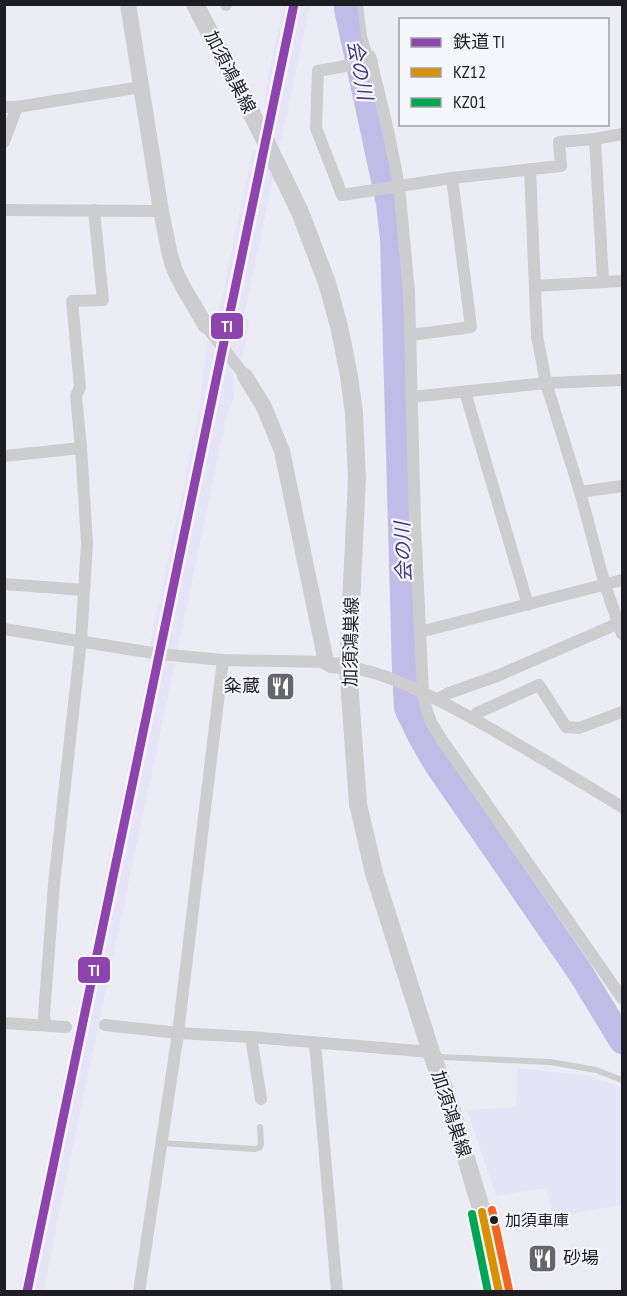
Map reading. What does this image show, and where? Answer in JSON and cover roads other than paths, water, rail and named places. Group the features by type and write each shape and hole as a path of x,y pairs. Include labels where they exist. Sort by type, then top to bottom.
{"main road":[{"name":"加須鴻巣線","path":"195,4 300,212 327,283 339,326 354,413 357,478 348,667 358,804 374,873 453,1114 482,1212 499,1292"}],"street":[{"path":"128,4 170,255 175,271 206,326 245,376 264,407 282,451 326,662"},
{"path":"622,134 595,140 560,142 561,166 452,178 396,186 376,189 342,195 316,128 318,71 370,60 389,135 396,186 409,292 420,692 431,722 440,737 622,998"},
{"path":"4,142 11,107 141,87"},
{"path":"595,140 603,281"},
{"path":"438,699 448,693 621,628 605,585 580,492 546,384 537,336 530,169"},
{"path":"411,335 471,327 452,178"},
{"path":"4,210 161,211"},
{"path":"45,1025 54,884 81,641 87,543 76,396 80,387 72,301 103,300 94,210"},
{"path":"535,286 622,281"},
{"path":"411,397 546,384 622,380"},
{"path":"465,392 528,605"},
{"path":"4,456 81,448"},
{"path":"580,492 622,486"},
{"path":"420,632 622,580"},
{"path":"4,584 84,590"},
{"path":"4,629 159,654 223,660 326,662 331,665 372,672 438,699 523,746 622,807"},
{"path":"139,1292 178,1033 223,660"},
{"path":"472,718 477,713 539,685 566,727 579,728 622,712"},
{"path":"4,1023 66,1027"},
{"path":"105,1025 178,1033 431,1052"},
{"path":"251,1037 261,1100"},
{"path":"315,1043 337,1292"}],"lane":[{"path":"360,4 370,60"},
{"path":"431,1052 442,1058 550,1062 596,1070 622,1080"},
{"path":"162,1143 255,1149 261,1145 260,1127"}],"waterway":[{"name":"会の川","path":"347,4 389,203 393,239 407,708 436,763 580,972 622,1041"}],"rail line":[{"name":"TI","path":"27,1292 294,4"}],"place":[{"name":"粂蔵","path":"281,686"},
{"name":"加須車庫","path":"494,1220"},
{"name":"砂場","path":"542,1258"}]}
